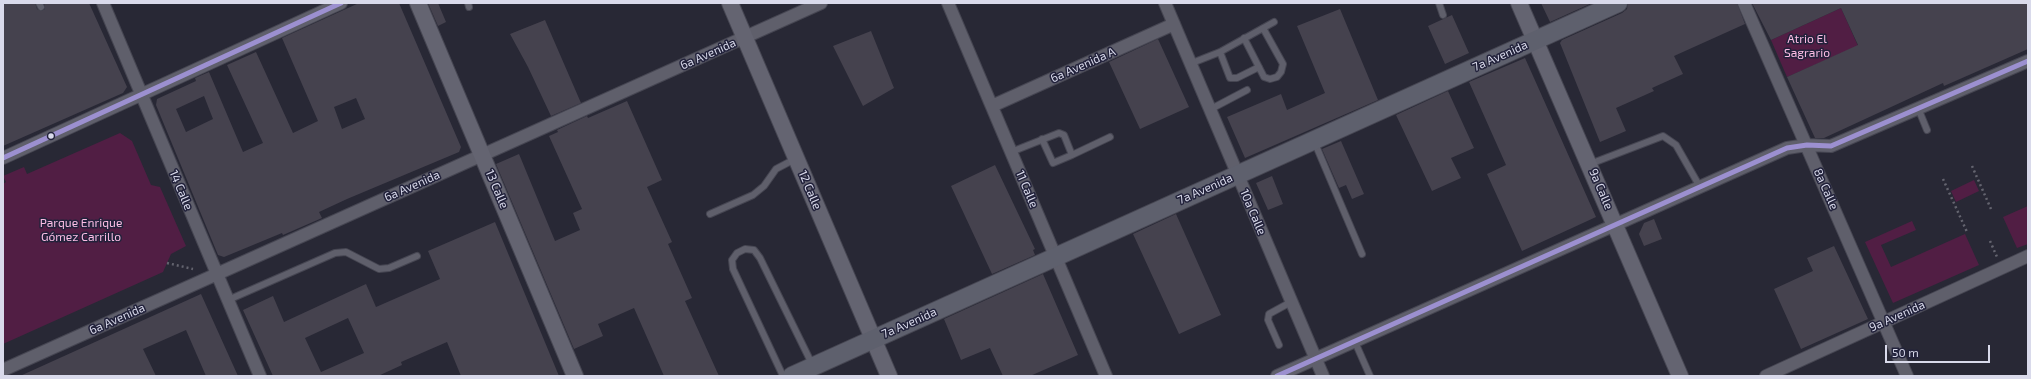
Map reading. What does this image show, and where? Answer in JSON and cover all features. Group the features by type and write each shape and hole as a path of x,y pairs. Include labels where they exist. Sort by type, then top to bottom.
{"main road":[{"name":"7a Avenida","path":"792,376 1618,3"}],"street":[{"name":"14 Calle","path":"103,3 260,376"},
{"path":"3,158 342,3"},
{"name":"13 Calle","path":"418,3 562,334 575,376"},
{"name":"12 Calle","path":"730,3 889,376"},
{"name":"6a Avenida","path":"3,370 822,3"},
{"name":"11 Calle","path":"948,3 1106,376"},
{"name":"10a Calle","path":"1165,3 1192,63 1209,110 1323,376"},
{"name":"9a Calle","path":"1519,3 1616,224 1680,376"},
{"name":"8a Calle","path":"1744,3 1907,376"},
{"name":"6a Avenida A","path":"992,106 1174,24"},
{"path":"1278,376 1787,148 1807,145 1831,146 2028,60"},
{"name":"9a Avenida","path":"1766,376 2028,256"}],"lane":[{"path":"1439,3 1443,15"},
{"path":"1192,63 1220,52 1274,22"},
{"path":"1244,38 1264,77 1270,79 1277,77 1281,72 1283,64 1263,28"},
{"path":"1220,52 1230,78 1237,78 1259,66"},
{"path":"1209,110 1247,90"},
{"path":"1918,108 1927,130"},
{"path":"1011,152 1059,133 1064,135 1072,155"},
{"path":"1590,164 1663,136 1676,145 1700,187"},
{"path":"1042,139 1053,163 1110,137"},
{"path":"1314,140 1362,254"},
{"path":"710,214 753,195 764,186 776,169 796,158"},
{"path":"783,376 733,269 732,260 737,253 745,249 754,250 760,258 814,367"},
{"path":"228,300 335,253 346,252 379,269 389,268 416,256"},
{"path":"1279,344 1268,320 1269,314 1291,302"},
{"path":"1355,342 1370,376"}],"path":[{"path":"1972,166 1991,209"},
{"path":"1943,179 1967,232"},
{"path":"1990,241 1996,254"},
{"path":"167,263 193,269"}],"green space":[{"name":"Atrio El Sagrario","path":"1841,8 1858,46 1787,77 1771,40"},
{"name":"Parque Enrique Gómez Carrillo","path":"120,133 132,141 151,185 160,187 186,246 171,254 163,272 3,344 3,184 6,182 3,176 24,167 27,174"},
{"path":"1974,180 1979,191 1956,202 1951,191"},
{"path":"2028,206 2028,244 2017,248 2003,217"},
{"path":"1912,221 1916,230 1881,245 1891,267 1965,234 1979,265 1893,303 1865,242"}],"building":[{"path":"3,3 35,3 37,9 41,11 45,9 44,3 89,3 127,87 123,93 3,146"},
{"path":"359,3 399,3 461,147 459,152 319,212 322,218 283,235 282,233 224,257 218,255 156,105 157,99 196,81 195,78 209,72 243,152 263,143 227,65 256,52 293,133 318,121 282,38","holes":["204,96 213,119 186,132 176,109","356,98 365,119 342,129 334,107"]},
{"path":"428,3 438,3 446,22 438,26"},
{"path":"1541,3 1592,3 1550,22"},
{"path":"1628,3 1737,3 1745,24 1674,56 1683,74 1652,88 1654,91 1616,108 1626,131 1600,142 1560,43 1562,40 1622,13 1627,9"},
{"path":"1752,3 2028,3 2028,49 1944,86 1943,83 1824,138 1815,138 1787,77 1858,45 1841,8 1771,40"},
{"path":"1340,9 1378,100 1245,158 1227,117 1281,94 1287,110 1325,93 1297,26"},
{"path":"1452,15 1469,53 1445,64 1428,26"},
{"path":"545,20 581,103 551,116 528,67 510,34"},
{"path":"871,31 894,88 863,106 833,46"},
{"path":"1158,39 1189,107 1140,129 1109,62"},
{"path":"1525,58 1596,217 1522,251 1487,174 1506,165 1469,82"},
{"path":"1448,91 1474,148 1451,158 1461,178 1432,191 1396,115"},
{"path":"627,101 662,180 647,187 672,242 668,244 692,298 685,301 719,376 664,376 634,308 598,324 603,336 574,349 496,164 519,154 555,241 580,230 573,213 582,209 549,136 558,132 557,130 587,116 588,118"},
{"path":"1341,141 1364,194 1352,199 1346,185 1339,188 1322,149"},
{"path":"995,165 1035,249 1033,250 1035,255 992,274 951,186"},
{"path":"1272,176 1283,204 1268,210 1256,183"},
{"path":"1176,214 1221,315 1179,334 1133,234"},
{"path":"1654,219 1662,239 1644,246 1639,234 1644,223"},
{"path":"495,222 559,376 461,376 447,342 401,362 402,365 378,376 273,376 243,310 273,296 284,322 366,284 376,307 440,279 428,251","holes":["348,318 364,353 321,372 305,338"]},
{"path":"1834,246 1868,319 1801,349 1774,289 1813,271 1807,258"},
{"path":"1043,274 1078,355 1030,376 1003,376 990,348 961,360 944,319"},
{"path":"201,294 238,376 206,376 186,330 143,349 156,376 20,376"}],"transit line":[{"path":"3,158 341,3"},
{"path":"1277,376 1787,148 1807,145 1831,146 2028,61"}]}
